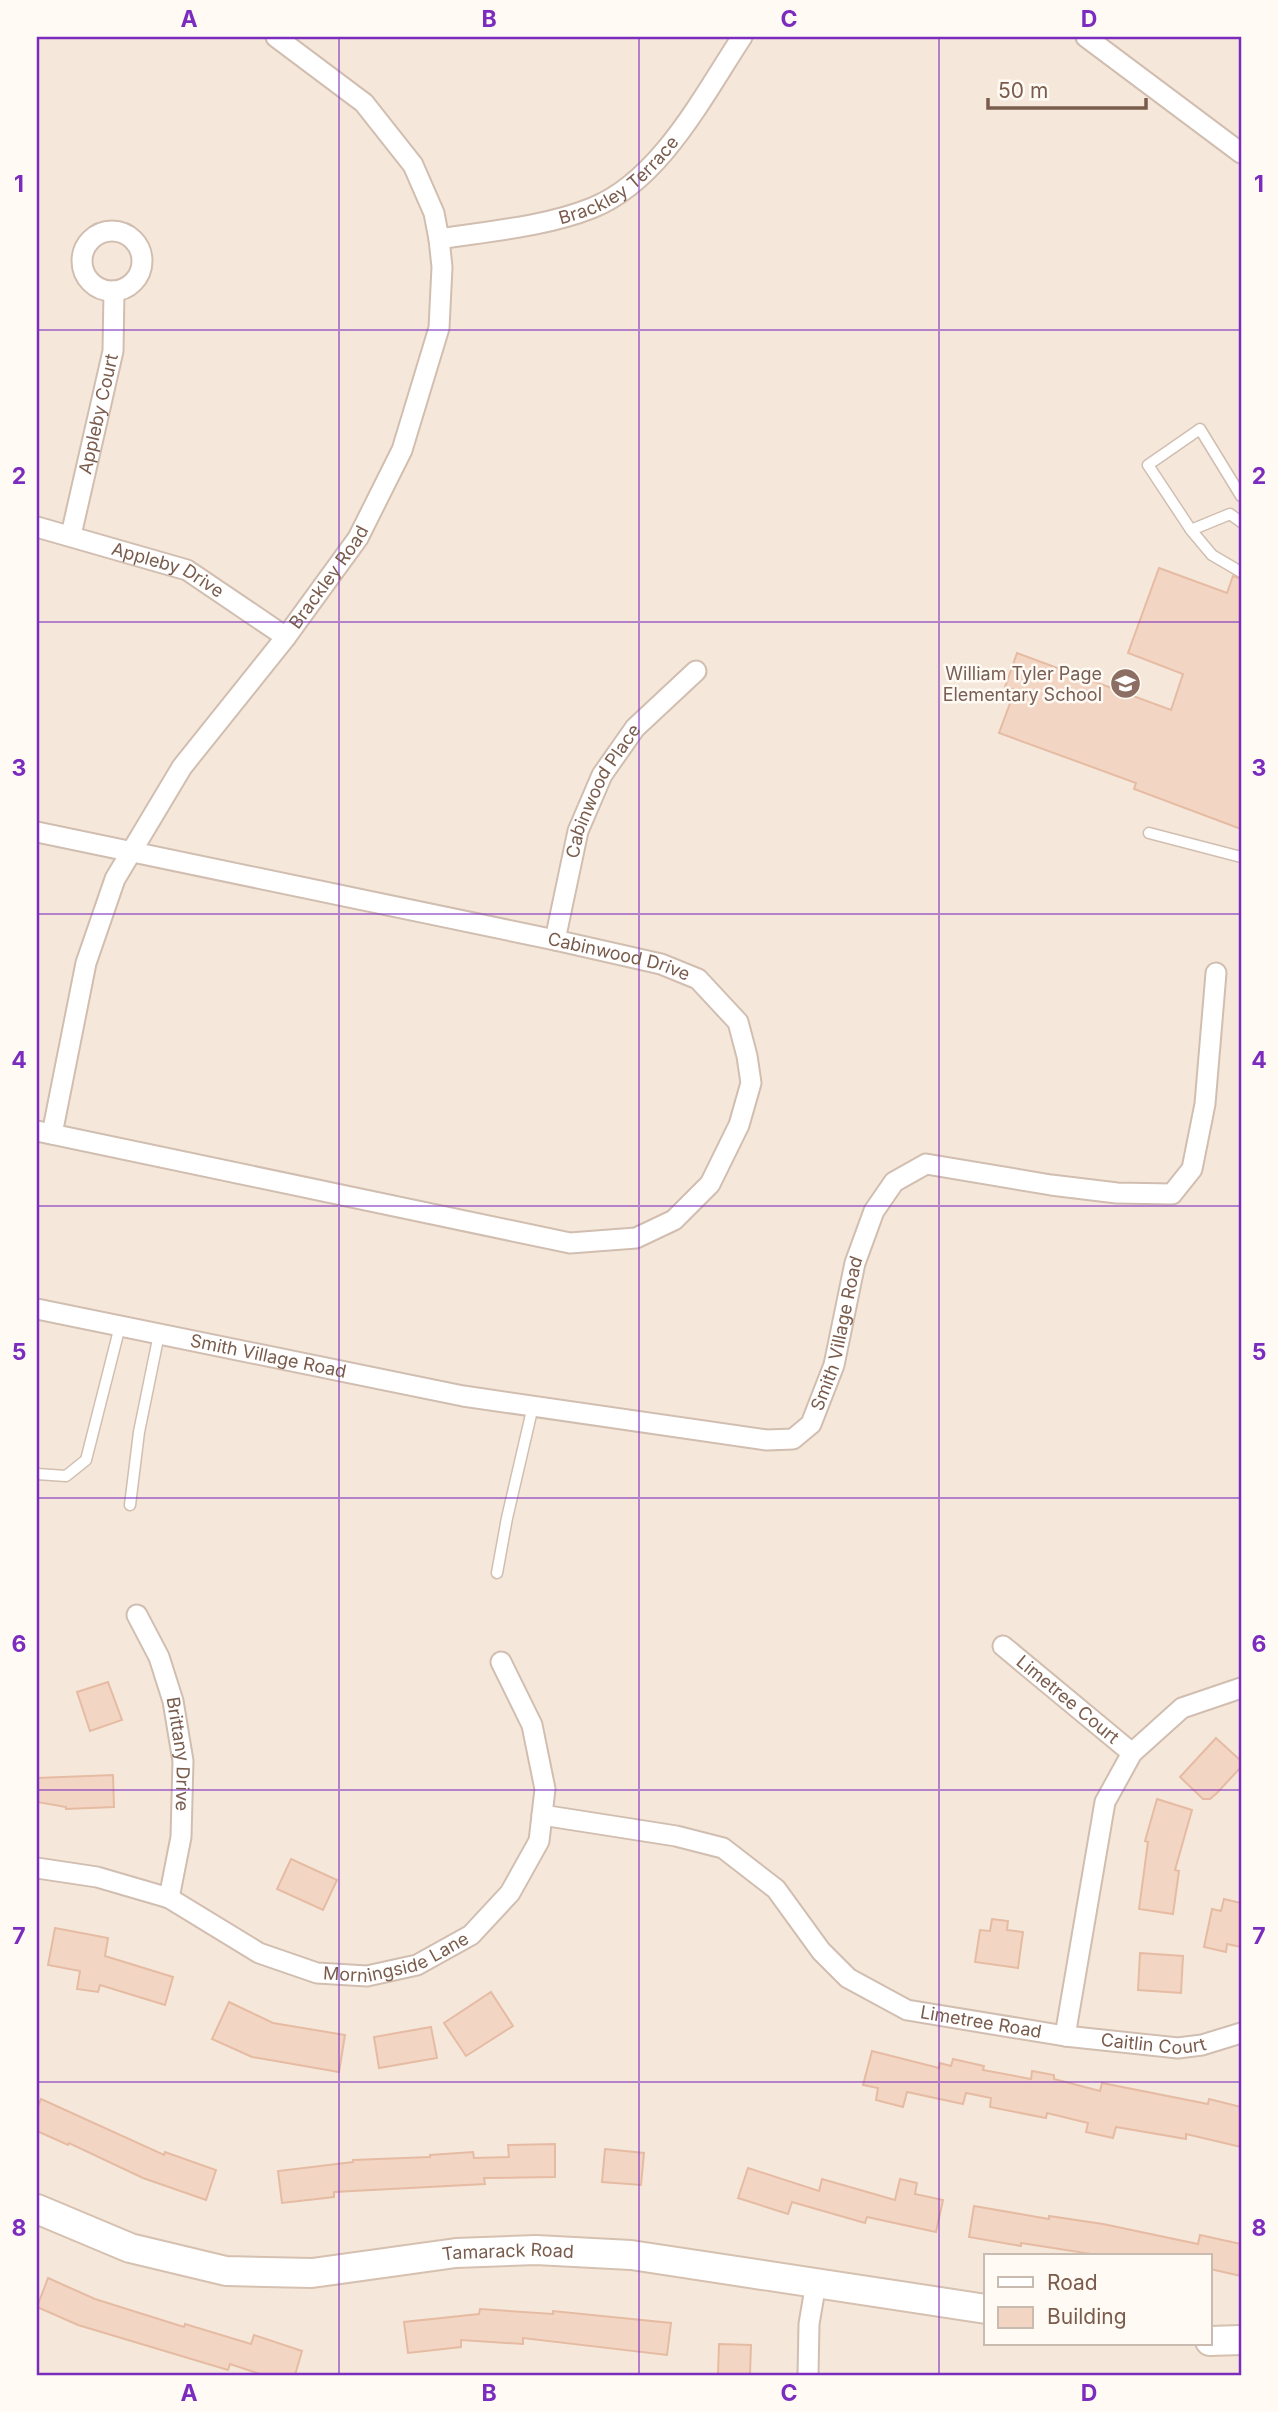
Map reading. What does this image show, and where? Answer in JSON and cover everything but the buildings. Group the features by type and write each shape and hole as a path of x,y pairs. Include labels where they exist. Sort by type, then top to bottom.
{"street":[{"name":"Brackley Road","path":"45,1133 86,963 115,879 182,767 286,637 358,538 402,450 439,328 442,267 439,239 434,213 413,165 364,103 276,37"},
{"name":"Brackley Terrace","path":"439,239 551,221 594,207 628,187 663,152 691,115 741,37"},
{"path":"1086,37 1241,153"},
{"name":"Appleby Court","path":"71,535 113,351 114,291"},
{"name":"Appleby Drive","path":"37,527 187,570 286,637"},
{"name":"Cabinwood Place","path":"555,940 578,831 602,775 635,728 696,671"},
{"name":"Cabinwood Drive","path":"37,832 661,964 698,979 738,1022 751,1083 739,1125 710,1184 674,1220 636,1238 570,1243 45,1133"},
{"name":"Smith Village Road","path":"37,1309 463,1396 767,1440 793,1439 811,1424 822,1399 834,1365 855,1263 874,1211 894,1182 926,1164 1051,1185 1117,1193 1172,1194 1192,1168 1205,1104 1216,973"},
{"name":"Brittany Drive","path":"137,1615 159,1657 173,1701 183,1761 181,1837 169,1898"},
{"name":"Limetree Court","path":"1003,1646 1132,1752"},
{"name":"Morningside Lane","path":"37,1868 97,1877 169,1898 260,1953 317,1973 367,1976 418,1965 471,1935 510,1893 539,1841 545,1789 532,1725 501,1662"},
{"name":"Limetree Road","path":"542,1815 676,1836 723,1848 776,1889 821,1951 848,1978 874,1994 908,2010 1065,2036 1105,1802 1132,1752 1182,1708 1241,1688"},
{"name":"Caitlin Court","path":"1065,2036 1178,2048 1202,2045 1241,2033"},
{"name":"Tamarack Road","path":"37,2209 130,2248 226,2271 312,2273 456,2253 536,2250 631,2255 984,2309"},
{"path":"808,2375 809,2324 816,2283"},
{"path":"1212,2341 1241,2340"}],"lane":[{"path":"1241,496 1200,429 1148,465 1212,555 1241,572"},
{"path":"1192,530 1230,514 1241,522"},
{"path":"1149,832 1241,857"},
{"path":"37,1474 66,1476 86,1460 120,1326"},
{"path":"130,1505 139,1432 159,1334"},
{"path":"497,1573 533,1406"}],"shaded area":[{"path":"37,37 1241,37 1241,2375 37,2375"}],"place":[{"name":"William Tyler Page Elementary School","path":"1125,684"}]}
